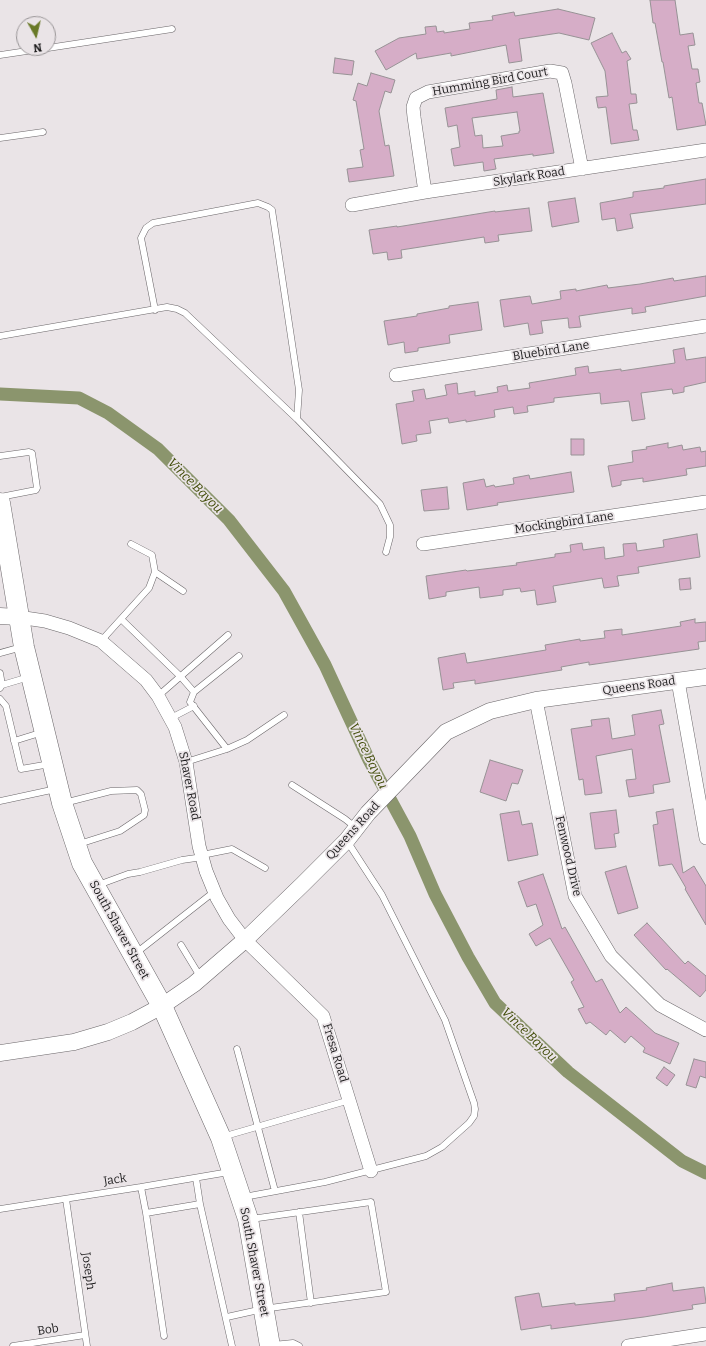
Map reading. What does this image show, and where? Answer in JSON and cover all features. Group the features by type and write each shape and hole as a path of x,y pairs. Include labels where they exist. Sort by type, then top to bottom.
{"main road":[{"name":"South Shaver Street","path":"0,504 9,617 24,647 60,796 82,862 162,1006 220,1138 233,1172 248,1219 270,1346"}],"street":[{"name":"Humming Bird Court","path":"425,192 413,107 416,98 428,92 550,71 562,73 582,168"},
{"name":"Skylark Road","path":"352,205 425,192 706,150"},
{"name":"Bluebird Lane","path":"396,375 706,326"},
{"name":"Mockingbird Lane","path":"422,544 706,502"},
{"name":"Shaver Road","path":"9,617 45,621 69,628 100,641 146,680 158,696 175,727 186,762 202,856 206,871 229,919 246,940"},
{"name":"Queens Road","path":"0,1053 74,1042 108,1032 132,1022 162,1006 201,978 246,940 351,834 368,813 446,732 490,711 536,700 706,677"},
{"path":"678,681 706,838"},
{"name":"Fenwood Drive","path":"536,700 575,896 611,956 660,1005 706,1030"},
{"name":"Fresa Road","path":"246,940 323,1016 371,1171"},
{"path":"628,1346 706,1334"}],"lane":[{"path":"56,47 172,30"},
{"path":"0,55 16,53"},
{"path":"0,138 43,132"},
{"path":"154,310 141,238 146,228 153,222 258,203 272,210 299,390 297,419"},
{"path":"0,336 167,307 185,313 297,419 380,504 390,525 390,537 386,552"},
{"path":"0,456 32,453 37,488 36,490 0,497"},
{"path":"100,641 149,588 155,572 152,556 132,544"},
{"path":"155,572 183,591"},
{"path":"121,619 181,677 194,692"},
{"path":"158,696 228,635"},
{"path":"0,653 24,647"},
{"path":"227,749 190,702 194,692 239,656"},
{"path":"0,673 1,686 31,676"},
{"path":"0,699 6,706 21,769 52,764"},
{"path":"171,718 194,706"},
{"path":"186,762 227,749 247,740 284,715"},
{"path":"14,741 44,732"},
{"path":"241,1198 325,1182 426,1156 442,1147 469,1123 474,1116 475,1109 445,1020 351,834 345,819 292,785"},
{"path":"0,801 110,791 137,790 141,794 145,810 144,815 120,831 76,845"},
{"path":"95,886 128,874 232,849 265,868"},
{"path":"133,955 215,891"},
{"path":"169,927 173,933"},
{"path":"181,945 201,978"},
{"path":"236,1049 275,1191"},
{"path":"220,1138 350,1100"},
{"name":"Jack","path":"0,1209 141,1188 233,1172"},
{"path":"196,1178 200,1204 227,1317 232,1346"},
{"path":"141,1188 164,1336"},
{"name":"Joseph","path":"66,1199 87,1346"},
{"path":"227,1317 263,1309 386,1292 371,1202 248,1219"},
{"path":"146,1213 200,1204"},
{"path":"299,1212 311,1303"},
{"name":"Bob","path":"13,1346 86,1335"},
{"path":"270,1346 293,1343 298,1346"}],"building":[{"path":"650,0 675,0 680,35 693,33 695,45 688,46 692,69 698,69 700,82 696,83 699,103 702,103 706,125 677,130 672,97 669,98 655,23 653,23"},
{"path":"558,9 595,18 589,40 559,33 519,39 522,61 509,63 506,45 451,56 451,53 417,59 416,53 386,70 375,51 399,38 426,34 425,27 436,26 437,32 444,31 444,33 470,29 469,23 493,20 492,16 514,12 515,16"},
{"path":"612,33 622,53 626,51 631,59 627,61 631,94 636,94 637,103 629,104 633,130 637,130 639,140 611,144 606,107 598,108 596,97 608,96 605,71 591,43"},
{"path":"335,58 354,61 352,75 333,73"},
{"path":"371,73 395,80 391,93 385,91 379,111 385,146 389,145 394,176 349,182 347,169 363,167 360,150 364,149 356,101 353,100 358,83 367,86"},
{"path":"512,87 513,97 543,93 554,153 494,159 496,169 484,171 483,162 454,166 451,149 460,147 457,125 448,127 445,108 497,99 496,90","holes":["517,112 519,133 501,136 503,146 483,148 482,135 475,136 472,118"]},
{"path":"706,179 706,204 630,214 633,228 617,231 615,218 602,220 600,203 633,197 633,192 664,188 664,186"},
{"path":"575,198 579,222 552,227 548,202"},
{"path":"529,208 532,231 498,235 499,241 485,243 484,237 401,250 402,258 388,260 387,252 373,254 369,230 397,227 495,211"},
{"path":"706,276 706,296 645,307 646,312 632,314 632,308 579,316 581,327 569,328 568,318 541,321 543,333 530,335 528,323 504,327 500,300 530,296 532,304 561,299 560,291 576,289 576,291 607,285 608,288 673,278 674,281"},
{"path":"478,302 482,330 449,335 450,343 418,348 418,351 405,353 404,342 388,345 384,321 417,316 417,314 449,308 449,306"},
{"path":"684,348 686,360 706,357 706,382 684,387 684,392 673,394 672,389 641,393 645,419 632,421 629,401 601,404 600,393 554,398 554,402 527,406 528,412 514,414 513,407 494,410 495,417 466,422 466,420 449,423 448,418 429,421 431,433 416,435 417,441 402,444 396,404 414,401 412,391 424,389 426,399 447,395 445,385 457,383 458,394 475,391 475,396 498,392 497,387 507,385 508,391 530,388 529,383 576,375 575,368 588,366 589,373 621,369 621,371 675,363 673,350"},
{"path":"571,439 584,439 584,455 571,455"},
{"path":"668,443 668,448 682,445 683,450 700,447 701,452 706,451 706,466 686,469 687,475 643,482 643,478 621,481 621,485 612,487 608,466 633,462 632,451 647,449 646,447"},
{"path":"571,472 574,492 497,503 498,505 467,510 463,483 484,479 486,487 494,485 495,487 514,484 513,478 529,475 530,479"},
{"path":"447,487 449,509 424,511 421,490"},
{"path":"697,534 700,557 638,567 639,573 617,576 619,586 604,588 602,578 553,586 556,602 537,605 535,590 521,592 520,588 503,590 503,595 480,598 479,587 446,592 446,596 429,599 426,576 517,565 516,563 555,557 555,554 571,552 570,545 582,543 583,550 604,547 605,559 624,556 623,544 636,543 637,551 664,547 663,540"},
{"path":"690,578 691,589 680,590 679,579"},
{"path":"695,619 695,623 706,622 706,641 698,642 699,649 589,665 589,662 561,667 562,670 475,684 475,680 453,683 454,688 443,690 438,658 465,653 467,663 546,650 545,645 580,639 580,641 605,638 604,631 622,629 622,635 681,626 680,622"},
{"path":"661,710 664,724 659,725 670,782 653,785 654,793 629,797 626,780 636,779 632,749 596,756 602,793 585,795 583,779 579,780 571,729 592,726 591,720 609,718 612,739 635,735 632,715"},
{"path":"490,760 523,770 518,784 512,783 506,801 480,792"},
{"path":"673,809 683,873 694,866 706,886 706,925 672,864 659,866 653,825 658,824 656,812"},
{"path":"616,810 619,833 614,834 616,847 595,849 590,813"},
{"path":"519,811 522,825 532,823 538,855 508,861 500,814"},
{"path":"626,866 638,908 618,914 605,872"},
{"path":"543,874 562,929 565,927 596,982 602,979 620,1013 626,1007 655,1033 679,1043 670,1064 643,1052 645,1048 631,1036 625,1043 610,1030 606,1035 590,1022 586,1024 578,1009 584,1007 571,982 574,980 550,938 536,946 529,934 543,925 536,904 527,907 518,882"},
{"path":"647,923 685,964 688,961 706,976 706,990 700,997 667,969 666,970 634,935"},
{"path":"694,1059 706,1062 706,1078 700,1076 696,1088 686,1085"},
{"path":"664,1067 675,1075 667,1086 656,1078"},
{"path":"672,1283 673,1291 704,1287 706,1303 692,1305 693,1309 644,1317 551,1329 551,1325 521,1330 515,1297 539,1293 542,1307 575,1303 575,1305 615,1301 614,1294 647,1290 646,1288"}],"waterway":[{"name":"Vince Bayou","path":"0,394 79,398 108,413 158,449 229,520 284,591 325,665 369,760 410,836 435,894 468,957 495,1003 568,1072 682,1161 706,1173"}]}
